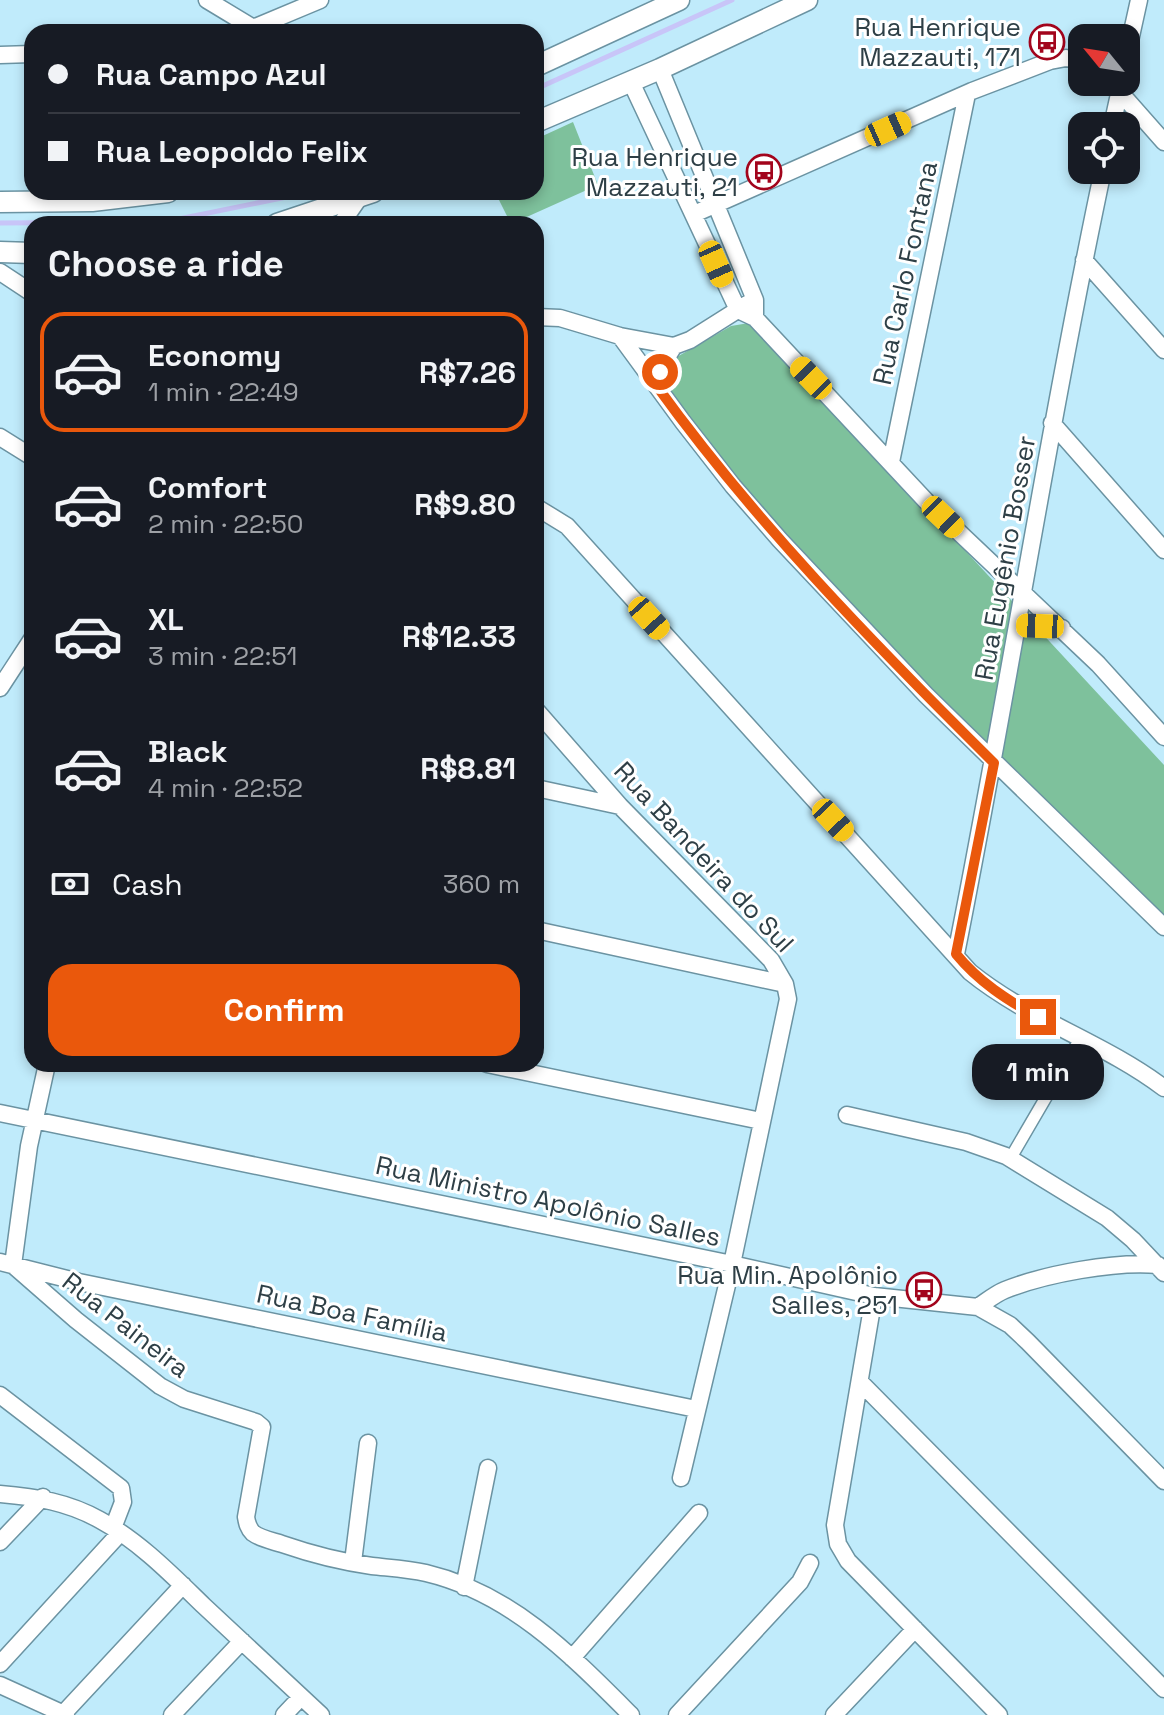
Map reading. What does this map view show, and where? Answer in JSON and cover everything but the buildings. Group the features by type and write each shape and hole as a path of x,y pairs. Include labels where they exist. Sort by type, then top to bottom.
{"street":[{"path":"207,0 247,24"},
{"path":"270,24 320,0"},
{"path":"544,62 679,0"},
{"path":"544,119 660,69 807,0"},
{"path":"1134,24 1139,0"},
{"path":"0,55 24,54"},
{"path":"694,214 967,94 1050,61 1068,58"},
{"path":"660,69 755,300 755,318"},
{"path":"631,82 738,310 755,318 926,501 1062,628 1164,737"},
{"name":"Rua Carlo Fontana","path":"891,462 967,94"},
{"path":"1126,96 1164,142"},
{"name":"Rua Eugênio Bosser","path":"956,954 1019,625 1052,423 1100,184"},
{"path":"0,202 37,200"},
{"path":"302,216 351,200"},
{"path":"348,216 362,200"},
{"path":"0,252 24,253"},
{"path":"1084,260 1164,350"},
{"path":"0,272 24,288"},
{"path":"544,318 585,324 620,336 674,346 690,340 755,300"},
{"path":"620,336 733,486 780,540 886,654 994,763 1164,927"},
{"path":"656,385 674,346"},
{"path":"1052,423 1164,550"},
{"path":"0,437 24,452"},
{"path":"544,512 567,526 970,972 996,993 1164,1088"},
{"path":"1019,625 1062,628"},
{"path":"2,678 24,649"},
{"name":"Rua Bandeira do Sul","path":"544,719 620,806 771,960 785,984 788,999 732,1264 681,1478"},
{"path":"544,790 620,806"},
{"path":"544,932 785,984"},
{"path":"1010,1159 1080,1039"},
{"path":"6,1264 45,1072"},
{"path":"525,1072 761,1121"},
{"name":"Rua Ministro Apolônio Salles","path":"0,1113 874,1296 978,1307 1010,1325 1164,1481"},
{"path":"847,1115 990,1149 1107,1218 1161,1268"},
{"name":"Rua Boa Família","path":"6,1264 79,1282 696,1409"},
{"name":"Rua Paineira","path":"6,1264 160,1386 184,1399 256,1422 262,1427 247,1525 263,1538 353,1562"},
{"path":"978,1307 1002,1291 1039,1279 1126,1264 1161,1268"},
{"path":"874,1296 835,1525 838,1544 848,1561 999,1715"},
{"path":"860,1382 1164,1689"},
{"path":"0,1395 121,1488 123,1502 117,1530 0,1664"},
{"path":"368,1443 353,1562 431,1574 514,1611 572,1658 631,1715"},
{"path":"464,1587 488,1468"},
{"path":"0,1494 43,1497 117,1530 183,1585 321,1715"},
{"path":"0,1542 43,1497"},
{"path":"572,1658 699,1513"},
{"path":"677,1715 800,1582 810,1563"},
{"path":"0,1685 64,1715 183,1585"},
{"path":"834,1715 915,1629"},
{"path":"172,1715 242,1641"},
{"path":"284,1715 301,1697"}],"green space":[{"path":"573,122 598,185 529,216 507,216 499,200 544,200 544,135"},
{"path":"749,323 758,327 1164,765 1164,924 788,541 722,465 664,384 668,362 731,326"}],"waterway":[{"path":"544,85 732,0"},
{"path":"193,216 272,200"},
{"path":"0,223 24,223"}],"place":[{"name":"Rua Henrique Mazzauti, 171","path":"1047,42"},
{"name":"Rua Henrique Mazzauti, 21","path":"764,172"},
{"name":"Rua Min. Apolônio Salles, 251","path":"924,1290"}],"route":[{"path":"660,372 656,385 733,486 886,654 994,763 956,954 970,972 996,993 1038,1017"}]}
